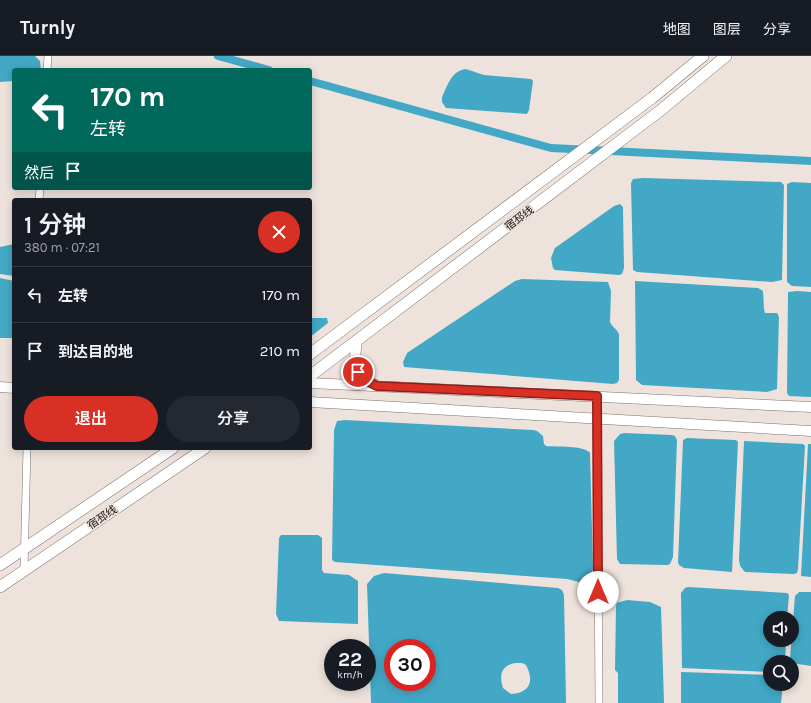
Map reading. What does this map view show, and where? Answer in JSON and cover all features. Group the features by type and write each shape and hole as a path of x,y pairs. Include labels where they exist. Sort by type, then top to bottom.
{"main road":[{"name":"宿邳线","path":"312,353 652,98 703,56"},
{"name":"宿邳线","path":"312,374 661,110 726,56"},
{"name":"宿邳线","path":"0,565 169,450"},
{"name":"宿邳线","path":"0,587 202,450"}],"street":[{"path":"47,68 48,56"},
{"path":"357,340 355,356 358,372 363,379 377,386"},
{"path":"312,383 811,406"},
{"path":"0,387 12,388"},
{"path":"597,396 599,703"},
{"path":"312,402 811,431"},
{"path":"24,570 27,450"}],"water":[{"path":"0,56 35,56 40,61 41,68 12,68 12,81 0,82"},
{"path":"466,69 484,75 531,79 533,81 529,110 527,114 446,108 442,102 442,97 448,83 453,76 461,70"},
{"path":"643,178 781,182 784,185 782,280 772,282 637,272 633,270 631,183 633,179"},
{"path":"792,182 811,183 811,287 792,286 787,282 787,184"},
{"path":"620,204 623,207 624,268 622,274 555,270 553,268 551,258 555,248 614,206"},
{"path":"12,244 12,276 0,274 0,247"},
{"path":"0,278 12,281 12,338 0,338"},
{"path":"522,279 608,282 611,291 610,322 619,334 619,380 617,383 613,384 404,367 403,362 407,353 515,281"},
{"path":"635,281 758,288 763,291 765,313 777,313 779,317 777,389 767,392 642,385 636,380"},
{"path":"788,292 811,292 811,397 789,396 787,393"},
{"path":"312,318 327,318 328,323 312,335"},
{"path":"345,420 533,430 537,431 543,436 544,444 546,446 570,447 587,450 590,453 593,569 589,578 579,582 567,579 335,562 332,560 334,430 337,421"},
{"path":"620,434 672,435 675,436 677,440 673,557 670,564 620,564 617,559 614,441"},
{"path":"687,438 736,440 738,442 732,572 684,568 679,565 683,440"},
{"path":"744,441 803,444 805,446 797,573 745,572 740,566"},
{"path":"808,444 811,444 811,577 801,576"},
{"path":"281,535 318,535 322,538 322,570 324,573 349,575 358,581 358,624 279,621 276,614 279,538"},
{"path":"384,573 558,588 562,590 564,595 566,703 371,703 371,691 376,691 376,639 369,639 367,584 374,576","holes":["522,663 526,665 529,671 529,686 522,691 511,694 503,688 501,679 502,672 510,664"]},
{"path":"685,588 787,593 789,595 788,611 763,611 763,647 786,647 785,655 763,655 763,672 682,668 681,593"},
{"path":"799,592 811,592 811,666 799,664 799,655 790,655 791,647 799,647 799,611 794,611 795,596"},
{"path":"627,600 650,602 661,607 664,703 618,703 618,673 615,670 616,606 617,603"},
{"path":"681,672 763,675 763,691 782,691 781,703 681,703"}],"waterway":[{"path":"218,56 262,68"},
{"path":"312,82 551,148 811,161"}],"route":[{"path":"358,372 363,379 377,386 597,396 598,592"}]}
